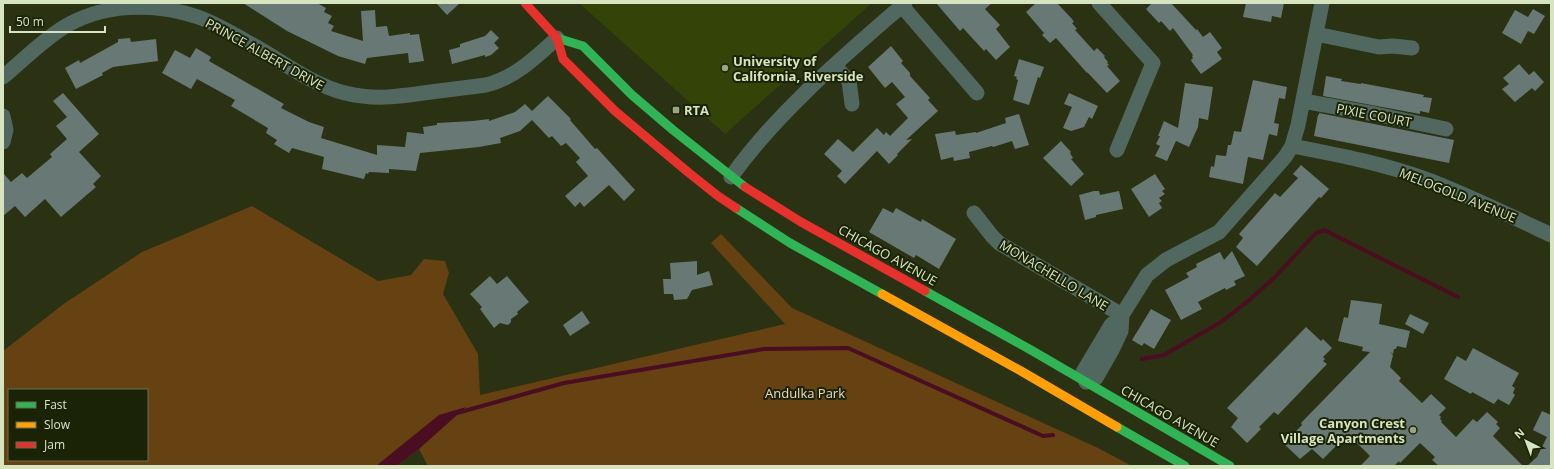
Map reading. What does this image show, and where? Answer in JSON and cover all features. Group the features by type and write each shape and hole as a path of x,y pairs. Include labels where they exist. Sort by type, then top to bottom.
{"main road":[{"path":"525,3 557,38 563,59 615,111 718,196 790,243 1021,370 1185,466"},
{"name":"CHICAGO AVENUE","path":"557,38 583,46 632,95 704,156 726,179 1017,342 1230,466"},
{"path":"641,133 654,134 710,178"},
{"path":"726,179 738,196 748,216"}],"street":[{"path":"1099,3 1153,63 1117,150"},
{"path":"1086,382 1096,378 1112,350 1121,331 1122,315 1146,275 1166,260 1219,232 1282,162 1292,146 1303,101 1322,3"},
{"path":"726,179 772,125 796,100 903,4 977,93"},
{"name":"PRINCE ALBERT DRIVE","path":"3,77 62,28 84,17 111,9 130,7 176,11 199,17 241,38 328,88 367,97 389,98 499,82 528,64 557,38"},
{"path":"1316,34 1372,46 1412,48"},
{"path":"835,66 848,81 852,104"},
{"name":"PIXIE COURT","path":"1303,101 1446,129"},
{"path":"3,116 6,130 3,142"},
{"name":"MELOGOLD AVENUE","path":"1292,146 1369,161 1409,173 1450,189 1551,235"},
{"name":"MONACHELLO LANE","path":"974,213 999,243 1122,315"}],"shaded area":[{"name":"University of California, Riverside","path":"579,3 872,3 725,134"},
{"path":"466,407 419,449 396,466 376,466 439,415"}],"green space":[{"name":"Andulka Park","path":"252,206 378,281 411,275 424,259 445,261 449,273 443,294 478,354 480,395 785,324 711,243 721,234 792,308 1098,448 1132,466 428,466 419,449 396,466 3,466 3,351 65,303 142,252"}],"building":[{"path":"243,3 317,3 326,8 324,12 332,16 328,23 334,26 331,31 363,41 361,11 375,10 376,27 387,26 389,36 410,33 410,35 419,34 424,61 409,63 408,53 367,58 365,64 338,56 287,31"},
{"path":"436,3 460,3 447,15"},
{"path":"936,3 992,3 985,9 1000,25 996,29 1010,47 996,60 986,49 984,51 963,28 960,31"},
{"path":"1036,3 1057,3 1074,22 1072,23 1077,29 1075,30 1094,51 1097,48 1105,56 1104,57 1109,65 1107,66 1120,81 1107,93 1056,38 1050,43 1042,35 1044,33 1026,12"},
{"path":"1152,3 1171,3 1203,37 1210,32 1222,48 1217,52 1222,59 1201,74 1191,60 1193,55 1173,28 1170,31 1161,21 1159,23 1146,9"},
{"path":"1246,3 1284,3 1281,18 1272,16 1271,22 1243,17"},
{"path":"1533,9 1545,16 1534,34 1528,31 1521,44 1502,33 1515,10 1528,17"},
{"path":"491,30 499,38 494,43 499,48 491,55 485,57 485,55 452,64 449,50 460,47 460,44 485,36"},
{"path":"130,38 131,42 156,39 158,61 113,67 102,73 103,75 76,89 65,68 79,60 80,63 118,42 118,39"},
{"path":"891,46 903,61 901,63 910,73 910,76 930,98 928,100 938,111 906,140 912,139 889,164 877,151 845,184 837,176 842,171 824,154 838,139 853,152 877,128 884,135 886,132 890,136 908,118 896,104 905,97 892,82 885,88 868,67"},
{"path":"196,48 211,57 209,61 284,104 281,108 309,122 324,127 321,138 377,155 377,145 405,147 407,132 424,134 423,127 437,125 437,123 489,119 489,121 515,112 525,104 532,111 548,96 571,119 570,120 595,149 597,148 635,190 624,201 609,185 584,207 580,202 575,207 565,196 588,176 576,162 580,158 566,143 561,146 552,136 549,138 532,120 520,131 500,138 501,143 479,147 420,153 416,171 389,169 389,173 369,172 368,174 366,173 364,179 322,169 324,157 292,148 289,153 274,144 277,140 266,133 268,128 231,106 235,100 197,79 191,89 162,73 175,50 190,58"},
{"path":"1019,59 1044,67 1040,78 1038,77 1029,105 1013,100 1018,80 1016,79 1017,77 1014,76"},
{"path":"1519,64 1529,75 1534,71 1544,82 1535,91 1532,88 1515,102 1502,89 1509,84 1503,78"},
{"path":"1326,76 1342,79 1341,81 1361,83 1424,95 1423,97 1432,98 1429,113 1420,111 1420,114 1323,96"},
{"path":"1253,80 1287,87 1285,99 1279,98 1274,123 1279,124 1277,136 1269,134 1263,160 1248,157 1243,184 1209,177 1211,166 1214,167 1216,155 1226,156 1228,145 1231,145 1234,131 1241,132"},
{"path":"1185,83 1213,87 1208,120 1199,118 1198,127 1189,147 1176,141 1167,161 1155,156 1160,146 1156,144 1164,121 1178,128"},
{"path":"63,93 99,134 79,152 101,176 93,184 96,187 61,217 45,199 25,217 15,206 3,216 3,173 11,182 22,173 27,178 52,157 50,154 67,139 56,126 67,117 53,101"},
{"path":"1069,93 1098,106 1092,119 1089,117 1084,127 1071,131 1063,128 1072,107 1064,104"},
{"path":"1319,113 1454,140 1449,163 1314,136"},
{"path":"1019,114 1029,145 1015,149 1012,141 969,152 970,158 954,161 953,157 941,160 935,134 955,131 956,135 976,133 1006,123 1005,118"},
{"path":"1061,141 1071,152 1070,153 1073,158 1071,159 1084,174 1071,186 1043,158"},
{"path":"1301,165 1329,189 1321,198 1319,197 1257,266 1236,247 1243,238 1239,234 1275,193 1280,197 1298,178 1293,174"},
{"path":"1155,174 1165,189 1162,191 1165,194 1159,198 1162,201 1159,203 1162,208 1149,217 1131,189"},
{"path":"1099,191 1100,195 1119,191 1123,209 1096,215 1096,217 1085,220 1079,195"},
{"path":"883,208 893,213 896,208 921,222 922,219 956,239 939,269 916,255 914,258 869,232"},
{"path":"1232,251 1245,276 1234,281 1236,285 1226,290 1225,288 1198,302 1202,309 1181,320 1165,290 1189,277 1186,273 1197,267 1196,264 1220,252 1224,260"},
{"path":"697,261 697,275 709,271 713,285 692,290 687,299 674,300 673,294 664,294 663,279 671,279 670,263"},
{"path":"490,276 497,284 507,276 529,302 517,312 518,314 511,319 511,322 508,325 500,323 494,328 480,309 482,307 470,294"},
{"path":"1351,300 1382,304 1379,324 1410,331 1406,348 1397,346 1396,349 1394,349 1393,354 1390,352 1393,355 1390,367 1401,378 1399,381 1422,403 1431,394 1446,408 1439,415 1441,417 1441,422 1456,437 1473,419 1477,422 1487,412 1498,422 1496,424 1500,428 1493,436 1523,466 1439,466 1432,460 1435,457 1420,443 1400,463 1399,461 1394,466 1360,466 1370,456 1348,434 1323,459 1312,449 1300,459 1284,444 1302,425 1301,423 1370,352 1362,351 1363,347 1338,341 1344,317 1348,318"},
{"path":"1151,309 1171,320 1154,349 1144,343 1142,346 1132,340"},
{"path":"582,311 590,323 570,336 563,325"},
{"path":"1410,314 1429,323 1423,334 1405,324"},
{"path":"1306,327 1321,341 1323,339 1332,348 1323,357 1325,359 1323,361 1327,364 1278,415 1274,412 1259,427 1261,429 1247,443 1231,427 1238,418 1227,408"},
{"path":"1473,348 1519,373 1512,386 1515,388 1513,393 1515,395 1509,405 1498,399 1494,404 1472,392 1471,394 1444,379 1457,356 1466,361"},
{"path":"1542,411 1551,415 1551,466 1527,466 1537,457 1547,437 1533,430"}],"waterway":[{"path":"1142,359 1164,355 1221,322 1247,302 1274,278 1316,233 1324,230 1458,297"},
{"path":"457,413 564,383 764,349 848,348 1043,436 1053,435"}],"traffic: fast":[{"path":"557,38 583,46 632,95 673,130 745,187"},
{"path":"736,208 790,243 882,294"},
{"path":"925,291 1031,350 1230,466"},
{"path":"1117,427 1185,466"}],"traffic: slow":[{"path":"882,294 1021,371 1117,427"}],"traffic: jam":[{"path":"525,3 557,38 563,59 615,111 689,173 736,208"},
{"path":"745,187 801,222 925,291"}],"place":[{"name":"University of California, Riverside","path":"725,68"},
{"name":"RTA","path":"676,110"},
{"name":"Canyon Crest Village Apartments","path":"1413,430"}]}
